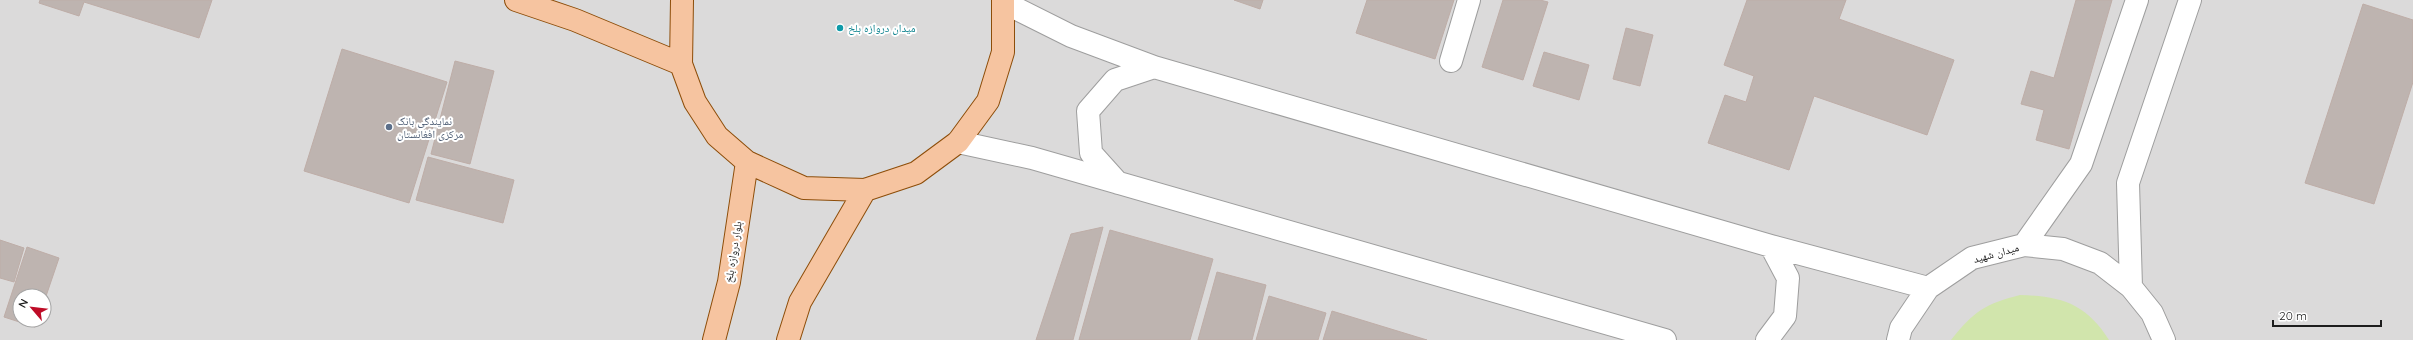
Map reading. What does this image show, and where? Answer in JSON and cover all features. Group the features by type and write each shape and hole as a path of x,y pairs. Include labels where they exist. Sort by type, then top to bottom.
{"main road":[{"path":"516,0 575,20 681,64"},
{"path":"682,0 681,64 695,102 717,136 747,162 804,188 866,190 916,173 958,142 988,101 1003,52 1003,1"},
{"name":"بلوار دروازه بلخ","path":"714,340 729,282 747,162"},
{"path":"788,340 800,302 866,190"}],"street":[{"path":"1451,61 1469,0"},
{"path":"2024,245 2081,164 2137,0"},
{"path":"2131,287 2128,183 2190,0"},
{"path":"1003,1 1071,36 1154,67 1771,246 1928,288"},
{"path":"1119,184 1091,153 1088,111 1115,80 1154,67"},
{"path":"958,142 1032,158 1665,340"},
{"name":"میدان شهید","path":"1898,340 1901,328 1928,288 1972,258 2024,245 2063,248 2100,263 2131,287 2152,313 2164,340"},
{"path":"1767,340 1785,316 1788,278 1771,246"}],"shaded area":[{"path":"0,0 2413,0 2413,340 0,340"}],"green space":[{"path":"2020,295 2048,297 2072,304 2091,318 2109,340 1951,340 1974,315 1981,310 2008,298"}],"building":[{"path":"40,0 212,0 199,38 84,2 79,16 39,3"},
{"path":"1234,0 1263,0 1260,9"},
{"path":"1367,0 1454,0 1435,59 1356,33"},
{"path":"1503,0 1540,0 1548,2 1523,80 1482,67"},
{"path":"1747,0 1846,0 1839,19 1954,60 1927,135 1814,96 1789,170 1708,143 1725,95 1746,102 1754,76 1724,65"},
{"path":"2076,0 2112,0 2069,149 2036,140 2044,110 2021,104 2031,71 2054,78"},
{"path":"2363,4 2413,20 2413,82 2374,204 2305,183"},
{"path":"1626,28 1653,35 1640,86 1613,79"},
{"path":"342,49 447,82 409,203 304,171"},
{"path":"1544,52 1589,65 1579,100 1533,86"},
{"path":"455,61 494,71 470,164 431,154"},
{"path":"428,157 514,180 503,223 416,200"},
{"path":"1103,227 1073,340 1036,340 1071,234"},
{"path":"1110,230 1213,259 1190,340 1079,340"},
{"path":"0,240 24,248 14,282 0,278"},
{"path":"27,247 59,258 49,288 14,288"},
{"path":"1217,272 1266,285 1252,340 1198,340"},
{"path":"12,293 12,320 4,317"},
{"path":"1269,296 1326,313 1318,340 1256,340"},
{"path":"1332,311 1427,340 1323,340"}],"place":[{"name":"میدان دروازه بلخ","path":"840,28"},
{"name":"نمایندگی بانک مرکزی افغانستان","path":"389,127"}]}
